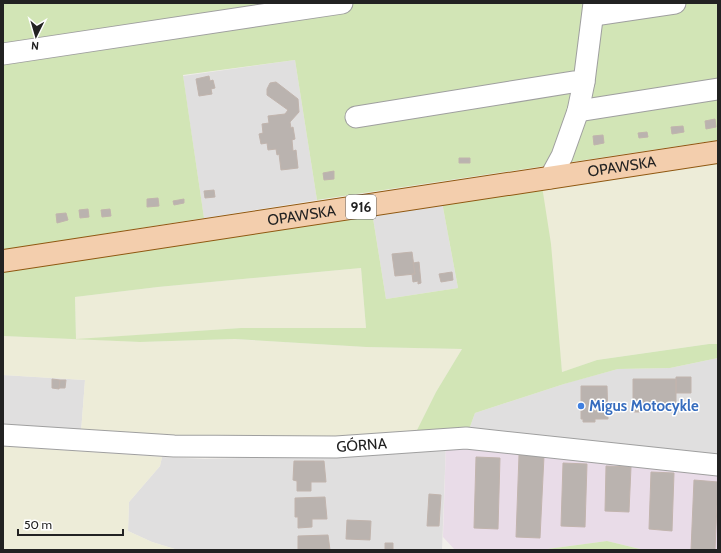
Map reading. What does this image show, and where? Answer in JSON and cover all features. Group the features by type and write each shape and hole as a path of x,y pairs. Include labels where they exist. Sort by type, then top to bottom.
{"main road":[{"name":"OPAWSKA","path":"3,261 718,152"}],"street":[{"path":"3,54 342,3"},
{"path":"550,178 562,156 578,111 584,82 594,9 675,3"},
{"path":"356,116 573,82 584,82"},
{"path":"578,111 718,90"},
{"name":"GÓRNA","path":"3,435 174,446 336,448 466,438 718,465"}],"shaded area":[{"path":"295,60 317,200 204,218 183,76"},
{"path":"442,202 458,288 386,299 372,212"},
{"path":"718,358 718,462 467,435 475,413 570,382 618,369 670,368"},
{"path":"3,375 85,380 81,432 3,428"},
{"path":"446,443 442,550 178,550 152,542 128,531 129,502 160,466 162,457 205,459 268,457"},
{"path":"446,443 718,475 718,550 644,550 607,541 540,550 455,550 443,537"}],"green space":[{"path":"3,3 718,3 718,140 317,200 295,60 183,75 204,218 3,250"},
{"path":"718,162 718,344 597,360 562,372 542,186"},
{"path":"542,186 551,244 562,372 597,360 709,344 718,344 718,358 670,368 618,369 564,384 475,413 467,435 414,436 436,392 462,349 366,347 234,339 140,342 3,336 3,268 372,212 386,299 458,288 442,202","holes":["361,268 366,328 241,328 76,339 75,297 158,287"]},
{"path":"361,268 366,328 241,328 81,339 140,342 233,339 366,347 462,349 436,392 414,436 290,442 81,432 85,380 3,375 3,336 76,339 75,297 158,287"},
{"path":"3,446 162,457 160,466 129,502 128,531 152,542 178,550 3,550"},
{"path":"607,541 644,550 540,550"}],"building":[{"path":"209,76 210,81 213,80 215,88 211,89 212,94 199,96 196,79"},
{"path":"276,82 298,99 299,112 290,122 291,128 293,127 295,139 292,140 293,151 296,150 298,168 281,170 279,154 277,155 276,149 268,150 267,143 261,144 259,134 263,133 262,124 269,123 268,116 285,114 288,110 267,95 267,89 270,83"},
{"path":"715,119 716,127 706,129 705,121"},
{"path":"683,126 684,132 672,134 671,127"},
{"path":"647,132 648,137 639,138 638,133"},
{"path":"603,135 604,143 594,145 593,136"},
{"path":"459,158 470,158 470,163 459,163"},
{"path":"334,171 334,179 324,180 323,173"},
{"path":"214,190 215,197 205,198 204,191"},
{"path":"158,198 159,206 147,207 147,199"},
{"path":"184,199 184,203 174,205 173,201"},
{"path":"88,209 89,217 80,218 79,210"},
{"path":"110,209 111,216 102,217 101,210"},
{"path":"66,213 68,220 57,223 56,214"},
{"path":"412,252 415,274 395,276 392,254"},
{"path":"419,262 421,283 418,284 418,281 413,282 412,274 415,274 413,263"},
{"path":"452,272 453,280 441,282 439,274"},
{"path":"676,377 691,377 691,393 676,393"},
{"path":"52,379 60,380 59,389 52,388"},
{"path":"633,379 676,379 676,406 640,406 640,412 633,412"},
{"path":"60,380 66,380 65,388 59,388"},
{"path":"581,386 607,386 608,419 595,419 595,422 583,422 583,419 581,419"},
{"path":"519,455 544,456 540,538 516,537"},
{"path":"476,457 500,458 498,529 474,528"},
{"path":"294,461 324,461 326,482 311,482 311,491 297,491 297,481 293,480"},
{"path":"563,463 587,464 585,527 561,526"},
{"path":"606,466 631,467 629,512 605,511"},
{"path":"651,472 674,473 672,531 649,529"},
{"path":"694,480 718,482 715,550 691,550"},
{"path":"429,494 441,495 439,526 427,526"},
{"path":"325,497 327,519 312,519 312,527 298,528 298,517 295,517 295,498"},
{"path":"347,520 371,521 370,540 346,539"},
{"path":"328,535 330,550 298,550 298,536"},
{"path":"385,543 393,543 393,550 385,550"}],"place":[{"name":"Migus Motocykle","path":"581,406"}]}
